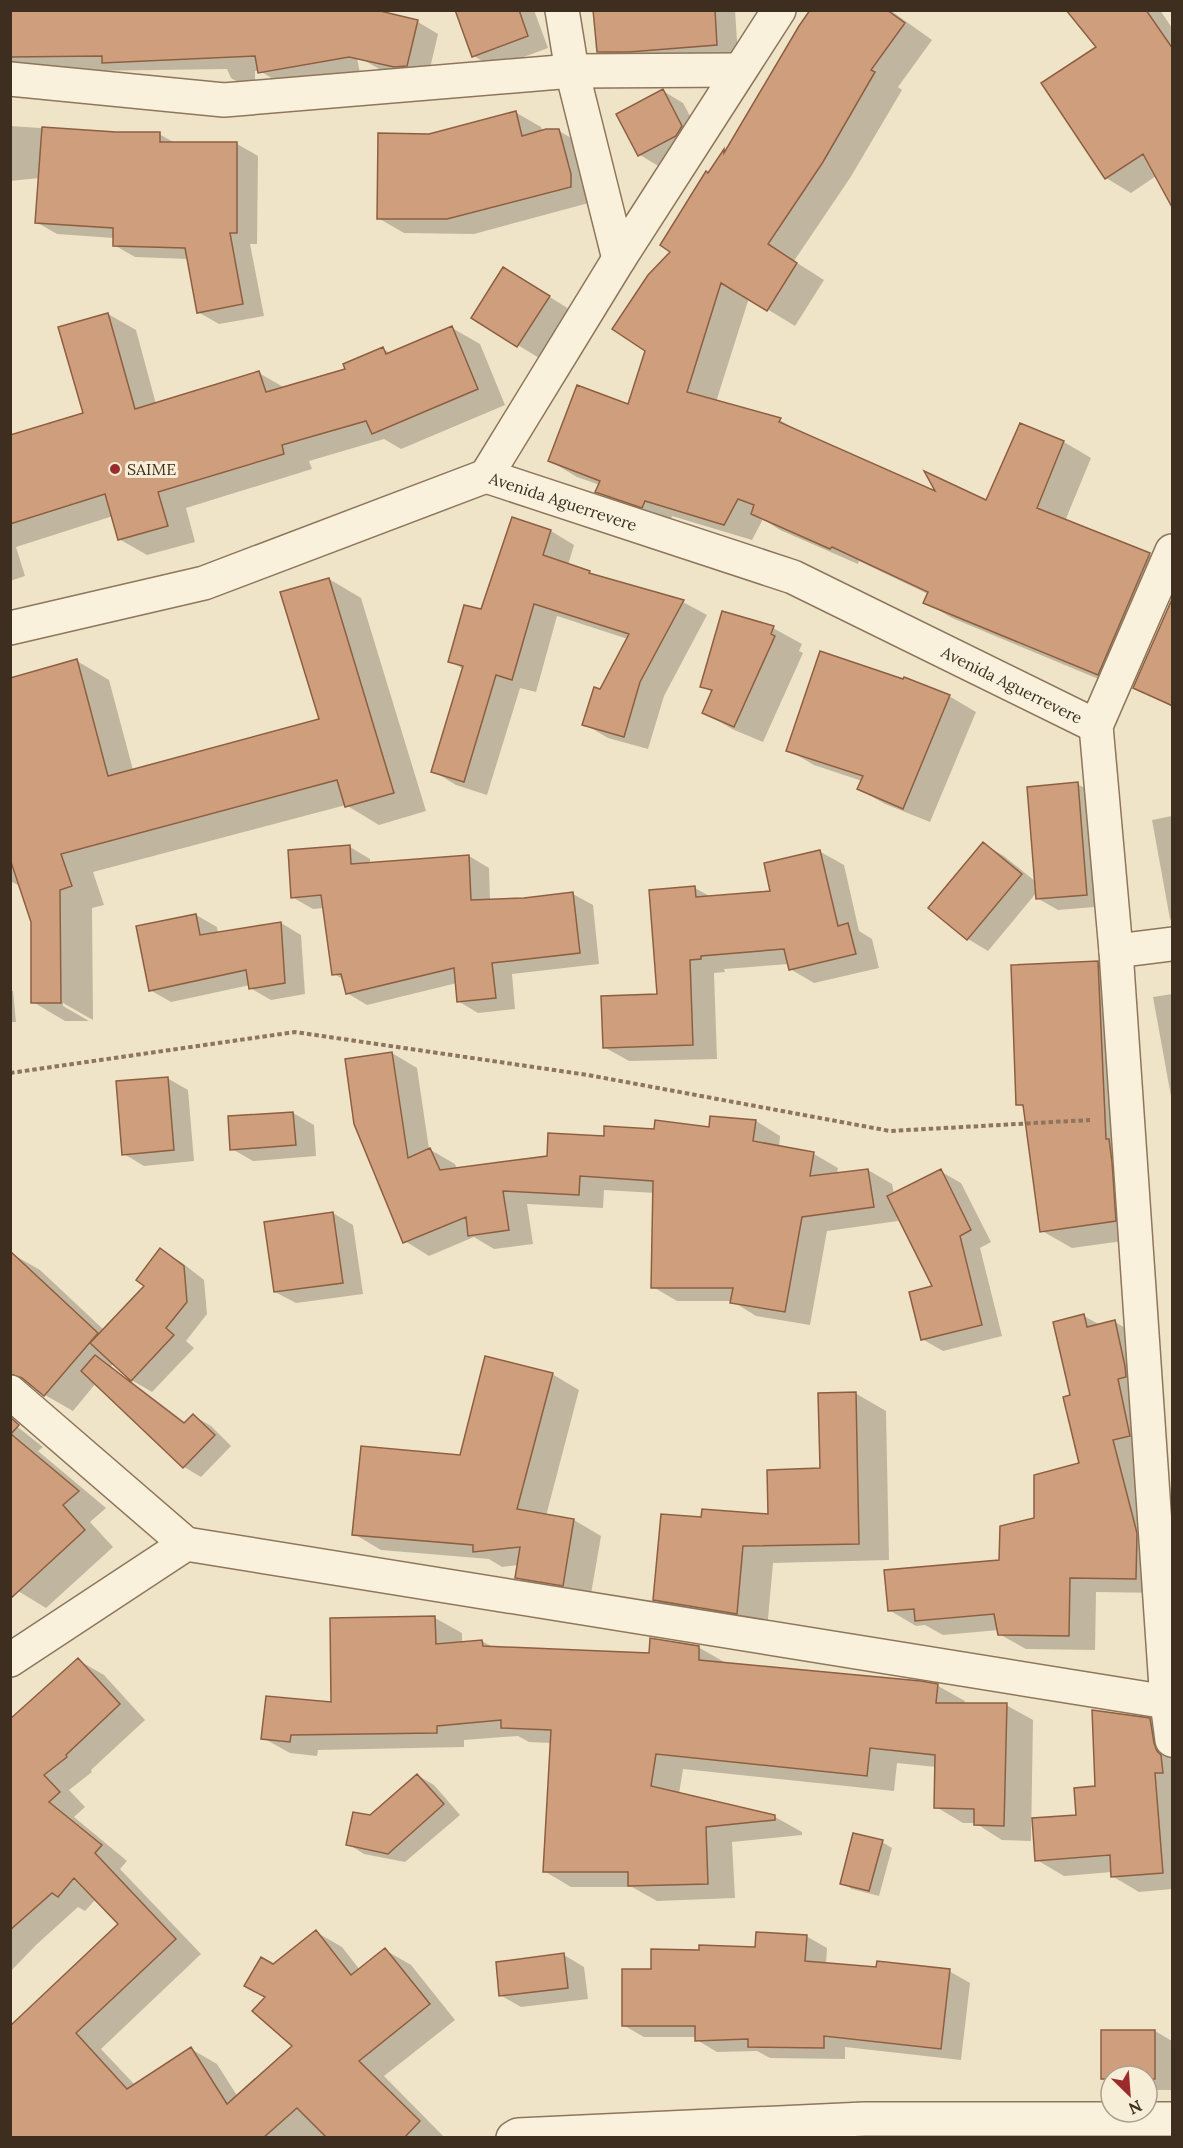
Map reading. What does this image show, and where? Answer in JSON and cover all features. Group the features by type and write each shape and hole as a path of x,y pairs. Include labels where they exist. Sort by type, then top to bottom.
{"street":[{"path":"562,10 572,71 619,259"},
{"path":"486,476 619,259 779,10"},
{"path":"10,79 224,100 572,71 740,70"},
{"name":"Avenida Aguerrevere","path":"10,628 204,583 486,476 793,577 1096,726"},
{"path":"1173,551 1096,726 1116,951 1167,1702 1173,1740"},
{"path":"1116,951 1173,944"},
{"path":"10,1392 186,1544 1167,1702"},
{"path":"10,1660 186,1544"},
{"path":"513,2138 518,2135 864,2119 1173,2119"}],"path":[{"path":"10,1073 295,1032 588,1075 890,1131 1127,1118"}],"building":[{"path":"376,10 418,20 407,66 394,67 349,57 258,73 255,56 102,63 102,56 10,57 10,11"},
{"path":"455,10 519,10 528,36 472,57"},
{"path":"593,10 715,10 717,45 629,52 597,52"},
{"path":"810,10 887,10 905,23 871,70 875,72 823,162 768,244 797,263 767,311 721,283 687,392 781,418 779,422 935,491 924,471 986,500 1020,423 1064,441 1037,508 1150,553 1098,675 923,603 928,592 832,547 830,549 751,514 754,505 738,499 724,525 645,501 642,508 595,492 600,481 548,461 577,385 628,404 645,351 612,329 648,275 670,252 660,245 706,171 708,173 724,149 724,153"},
{"path":"1066,10 1146,10 1173,49 1173,209 1143,154 1105,179 1041,83 1096,47"},
{"path":"663,89 682,126 676,136 638,156 616,114"},
{"path":"516,111 522,136 546,129 559,129 571,174 571,187 447,219 377,219 378,133 429,134"},
{"path":"42,127 116,132 160,132 160,142 237,142 237,233 230,233 243,304 197,313 185,248 113,246 113,228 35,223"},
{"path":"503,267 550,296 517,347 471,318"},
{"path":"108,313 135,409 259,371 266,392 345,369 343,364 383,347 386,354 452,326 478,389 372,434 366,421 282,445 284,454 158,492 168,526 118,540 105,494 10,524 10,435 83,413 58,327"},
{"path":"512,517 551,530 543,555 590,571 589,573 684,600 640,682 624,737 582,725 594,687 600,689 629,634 534,604 512,680 496,675 464,782 431,772 463,666 448,662 464,605 481,609"},
{"path":"329,578 394,793 345,807 337,780 61,854 72,886 60,890 61,1003 31,1003 31,922 10,859 10,678 77,659 108,776 319,719 280,592"},
{"path":"1173,597 1173,706 1133,688"},
{"path":"722,611 774,626 771,634 775,636 734,727 702,713 712,690 700,687"},
{"path":"820,651 903,679 904,677 950,695 903,809 857,789 863,776 786,751"},
{"path":"1078,782 1087,895 1036,899 1027,787"},
{"path":"983,842 1022,874 967,940 928,908"},
{"path":"350,845 351,864 469,855 471,900 524,898 573,892 580,953 492,963 496,998 457,1002 454,968 346,994 341,974 332,975 321,895 291,898 288,850"},
{"path":"820,850 838,926 848,923 856,954 789,970 784,949 701,956 701,959 690,960 693,1045 603,1048 601,996 657,994 649,890 695,886 696,897 770,891 764,863"},
{"path":"196,914 200,935 281,922 285,983 249,989 246,970 149,991 136,926"},
{"path":"1098,961 1106,1139 1109,1139 1112,1162 1116,1221 1040,1232 1023,1105 1016,1105 1011,965"},
{"path":"392,1052 408,1158 430,1148 440,1170 547,1156 548,1133 604,1136 604,1126 654,1129 655,1120 709,1127 710,1116 756,1120 753,1141 814,1152 810,1176 868,1169 874,1207 802,1217 785,1312 730,1303 733,1288 651,1288 653,1181 580,1176 579,1195 503,1191 509,1230 468,1236 466,1217 403,1243 354,1124 345,1059"},
{"path":"168,1077 174,1150 122,1155 116,1081"},
{"path":"293,1112 296,1145 230,1150 228,1116"},
{"path":"941,1169 971,1230 960,1236 982,1325 921,1340 909,1292 932,1286 887,1196"},
{"path":"333,1212 343,1283 274,1292 264,1222"},
{"path":"160,1248 184,1266 187,1302 166,1328 174,1335 131,1381 90,1343 144,1286 136,1280"},
{"path":"10,1251 98,1333 44,1396 22,1378 10,1374"},
{"path":"1084,1314 1087,1327 1115,1320 1125,1366 1126,1377 1118,1379 1130,1436 1113,1440 1137,1533 1136,1579 1070,1578 1069,1636 998,1635 994,1614 915,1621 914,1609 888,1611 884,1570 999,1560 1000,1526 1034,1518 1034,1475 1079,1463 1063,1397 1070,1395 1053,1322"},
{"path":"95,1355 184,1423 193,1414 215,1435 183,1468 81,1371"},
{"path":"485,1356 553,1373 517,1509 574,1519 563,1586 515,1578 520,1547 473,1552 473,1545 352,1535 361,1446 460,1455"},
{"path":"856,1392 859,1544 743,1546 737,1614 653,1600 661,1514 701,1517 702,1509 768,1514 767,1470 820,1468 818,1393"},
{"path":"10,1417 19,1425 11,1434 79,1491 63,1505 85,1530 10,1599"},
{"path":"435,1616 436,1644 482,1640 483,1646 649,1653 650,1638 699,1646 699,1660 921,1681 938,1684 936,1703 1007,1703 1004,1826 974,1825 974,1809 934,1808 935,1755 870,1748 867,1776 656,1754 651,1786 775,1815 775,1820 706,1827 708,1884 628,1886 628,1872 543,1872 551,1730 501,1728 501,1720 437,1726 437,1733 291,1735 290,1742 261,1739 266,1696 331,1702 330,1618"},
{"path":"78,1658 120,1704 66,1755 67,1757 44,1775 60,1792 49,1802 102,1845 95,1853 176,1939 76,2033 127,2089 191,2047 227,2104 292,2046 252,2011 265,1997 244,1986 261,1957 273,1964 316,1930 351,1975 385,1948 430,2004 359,2061 420,2121 404,2138 327,2138 297,2108 263,2138 10,2138 10,2026 118,1924 74,1878 58,1897 52,1893 10,1930 10,1719"},
{"path":"1092,1710 1150,1718 1154,1743 1161,1755 1163,1773 1155,1773 1163,1873 1111,1877 1110,1855 1035,1861 1032,1818 1076,1815 1074,1788 1095,1786"},
{"path":"417,1774 444,1804 388,1854 346,1845 353,1812 370,1815"},
{"path":"853,1833 883,1840 869,1891 840,1884"},
{"path":"756,1932 807,1935 805,1961 876,1967 877,1961 950,1969 941,2049 824,2036 824,2048 748,2047 748,2039 695,2041 695,2026 622,2026 622,1969 651,1969 651,1949 699,1950 699,1945 755,1947"},
{"path":"564,1953 568,1988 499,1996 496,1962"},
{"path":"1101,2030 1155,2030 1155,2064 1101,2064"}],"place":[{"name":"SAIME","path":"115,469"}]}
